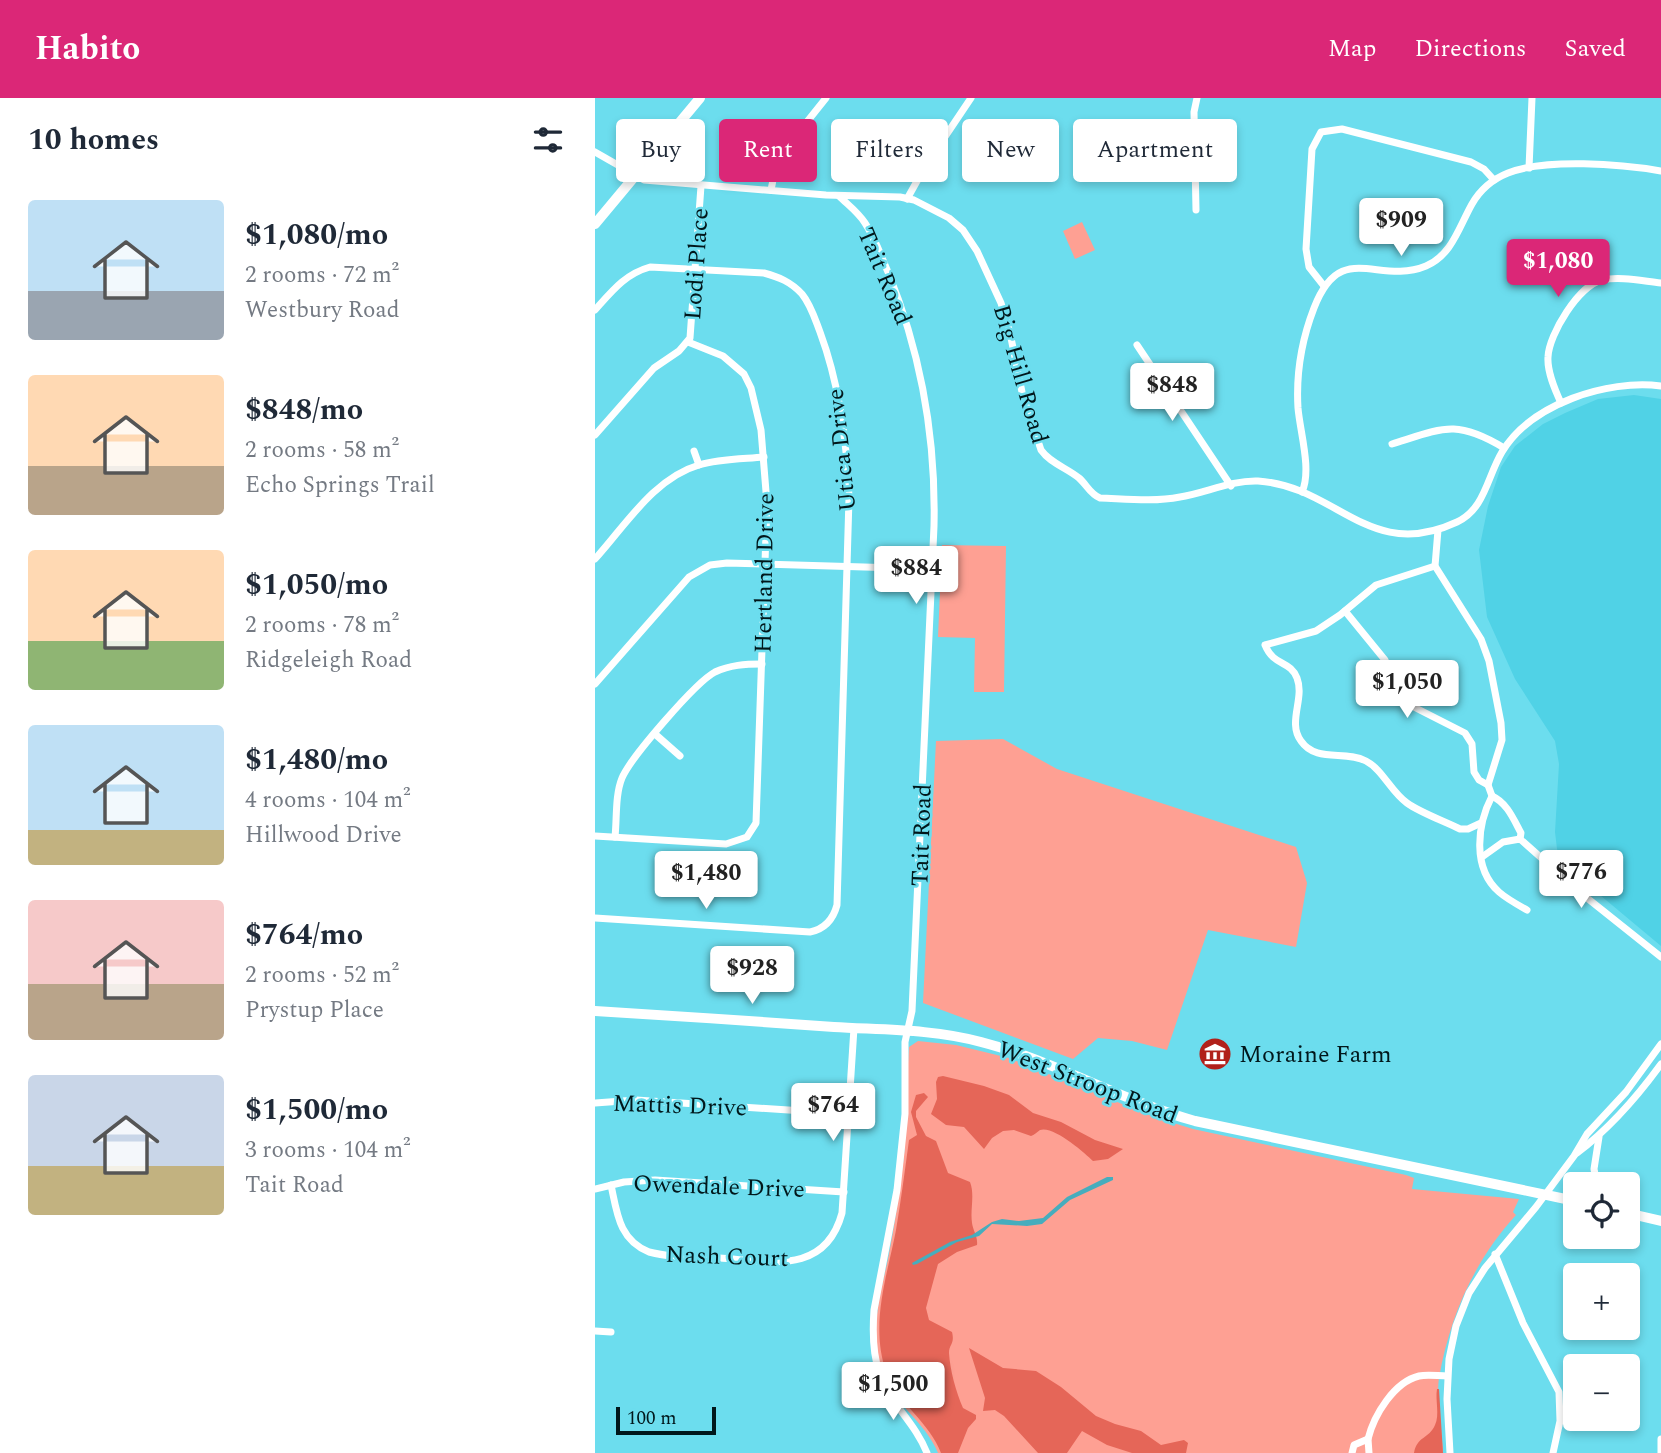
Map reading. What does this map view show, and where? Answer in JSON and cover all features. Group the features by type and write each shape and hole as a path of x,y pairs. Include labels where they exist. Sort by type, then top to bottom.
{"main road":[{"path":"682,119 700,98"},
{"path":"595,224 629,182"},
{"name":"West Stroop Road","path":"595,1011 908,1031 954,1037 1000,1047 1146,1106 1195,1122 1563,1198"},
{"path":"1640,1216 1661,1222"}],"street":[{"path":"771,190 782,153 826,98"},
{"path":"907,199 926,165 971,98"},
{"path":"1187,98 1196,101 1196,210"},
{"path":"1529,168 1532,98"},
{"path":"1324,286 1309,267 1306,249 1312,149 1321,132 1342,129 1471,162 1484,169 1494,180"},
{"name":"Big Hill Road","path":"595,152 616,164"},
{"path":"1302,492 1306,467 1300,425 1299,383 1308,328 1324,286 1339,273 1351,268 1399,272 1418,269 1433,262 1453,242 1473,202 1494,180 1509,172 1529,168 1603,164 1661,172"},
{"name":"Big Hill Road","path":"663,182 907,199 938,211 956,223 977,251 1001,303 1037,443 1045,456 1079,479 1092,494 1100,498 1163,500 1258,481 1302,492 1344,515 1382,531 1410,535 1438,530 1462,520 1474,511 1504,448 1538,417 1561,403 1609,387 1632,384 1661,386"},
{"name":"Lodi Place","path":"688,342 692,330 701,186"},
{"name":"Tait Road","path":"839,196 858,213 872,234 893,284 919,368 933,468 932,569 916,951 912,1011 905,1042 905,1114 900,1168 874,1310 873,1335 876,1363 883,1384 918,1434 927,1453"},
{"name":"Tait Road","path":"858,213 868,196"},
{"name":"Utica Drive","path":"595,310 621,281 639,270 661,266 764,273 792,284 812,309 833,374 844,432 849,498 837,905 833,917 821,929 810,932 595,918"},
{"path":"1561,403 1549,369 1548,351 1577,296 1601,280 1661,283"},
{"path":"595,435 654,368 688,342"},
{"name":"Hertland Drive","path":"615,836 726,844 747,837 754,828 757,814 767,504 764,457 756,406 744,373 723,356 688,342"},
{"path":"1137,345 1231,486"},
{"path":"1392,444 1431,431 1458,429 1481,435 1504,448"},
{"path":"694,451 699,465"},
{"path":"595,559 658,489 684,471 699,465 764,457"},
{"path":"1438,530 1435,566 1475,627 1489,661 1502,733 1488,785 1492,796 1481,823 1479,841 1482,857 1492,884 1499,892 1527,910"},
{"path":"595,684 695,572 718,563 932,569"},
{"path":"1435,566 1376,585 1316,631 1265,645 1269,655 1287,666 1298,681 1295,724 1302,744 1320,754 1364,760 1375,768 1406,803 1461,829 1481,823"},
{"path":"1345,611 1385,660 1398,693 1406,703 1465,733 1472,744 1474,772 1479,780 1488,785"},
{"path":"595,835 615,836 618,795 622,778 630,763 692,692 710,675 729,666 762,664"},
{"path":"655,734 680,756"},
{"path":"1492,796 1505,804 1521,833 1520,839"},
{"path":"1482,857 1498,844 1520,839"},
{"path":"1520,839 1568,882 1661,957"},
{"path":"844,1192 854,1028"},
{"path":"1450,1453 1447,1376 1452,1342 1462,1309 1477,1278 1545,1194 1587,1134 1626,1092 1661,1044"},
{"path":"1574,1156 1599,1136 1640,1092 1661,1064"},
{"name":"Mattis Drive","path":"595,1103 636,1100 849,1114"},
{"path":"1595,1172 1599,1136"},
{"name":"Owendale Drive","path":"595,1189 655,1180 844,1192"},
{"name":"Nash Court","path":"611,1185 621,1227 632,1242 649,1252 772,1262 804,1258 822,1247 836,1230 842,1213 844,1192"},
{"path":"1495,1254 1523,1322 1559,1392 1560,1421 1553,1453"},
{"path":"595,1331 611,1332"},
{"path":"1369,1453 1368,1439 1383,1407 1404,1383 1420,1376 1447,1376"},
{"path":"1352,1453 1354,1445 1368,1439"},
{"path":"1661,1439 1661,1453"}],"shaded area":[{"path":"1082,222 1095,250 1075,259 1063,231"},
{"path":"1634,395 1661,399 1661,946 1564,865 1557,849 1555,832 1559,764 1555,741 1515,679 1487,617 1479,550 1488,506 1501,467 1515,446 1543,424 1565,413 1598,399"},
{"path":"942,545 1006,546 1004,692 974,692 975,638 938,637"},
{"path":"1003,739 1057,769 1296,847 1307,883 1296,947 1208,930 1167,1050 1132,1041 1098,1038 1073,1059 923,1003 936,741"},
{"path":"918,1041 956,1045 1009,1058 1154,1117 1193,1129 1406,1175 1414,1178 1412,1189 1519,1199 1513,1212 1516,1215 1476,1270 1450,1333 1438,1386 1443,1453 938,1453 926,1432 886,1382 876,1342 879,1300 903,1164 909,1047"},
{"path":"943,1076 1009,1095 1033,1113 1123,1149 1108,1159 1093,1161 1053,1132 1040,1130 1031,1136 1014,1130 1003,1131 992,1138 984,1149 964,1127 946,1125 931,1114 937,1099 936,1082 938,1077"},
{"path":"924,1093 928,1097 916,1111 916,1117 926,1136 936,1141 948,1173 970,1182 972,1223 977,1242 977,1245 957,1252 938,1264 926,1308 929,1320 952,1332 949,1353 956,1388 963,1408 976,1415 958,1453 941,1453 930,1432 892,1385 882,1356 880,1338 881,1302 896,1230 909,1140 917,1135 911,1112 916,1095"},
{"path":"1107,1177 1113,1177 1113,1180 1070,1200 1042,1224 992,1224 979,1236 957,1242 917,1264 912,1263 950,1242 972,1235 992,1222 1002,1219 1019,1221 1043,1218 1067,1197"},
{"path":"969,1348 1003,1368 1036,1371 1061,1387 1096,1416 1141,1431 1161,1445 1184,1440 1188,1443 1186,1453 1132,1453 1107,1445 1082,1431 1067,1453 1038,1453 1004,1416 995,1410 983,1411 985,1398"},
{"path":"1437,1389 1443,1453 1414,1453 1418,1443 1432,1430 1436,1421"}],"place":[{"name":"Moraine Farm","path":"1215,1054"}]}
